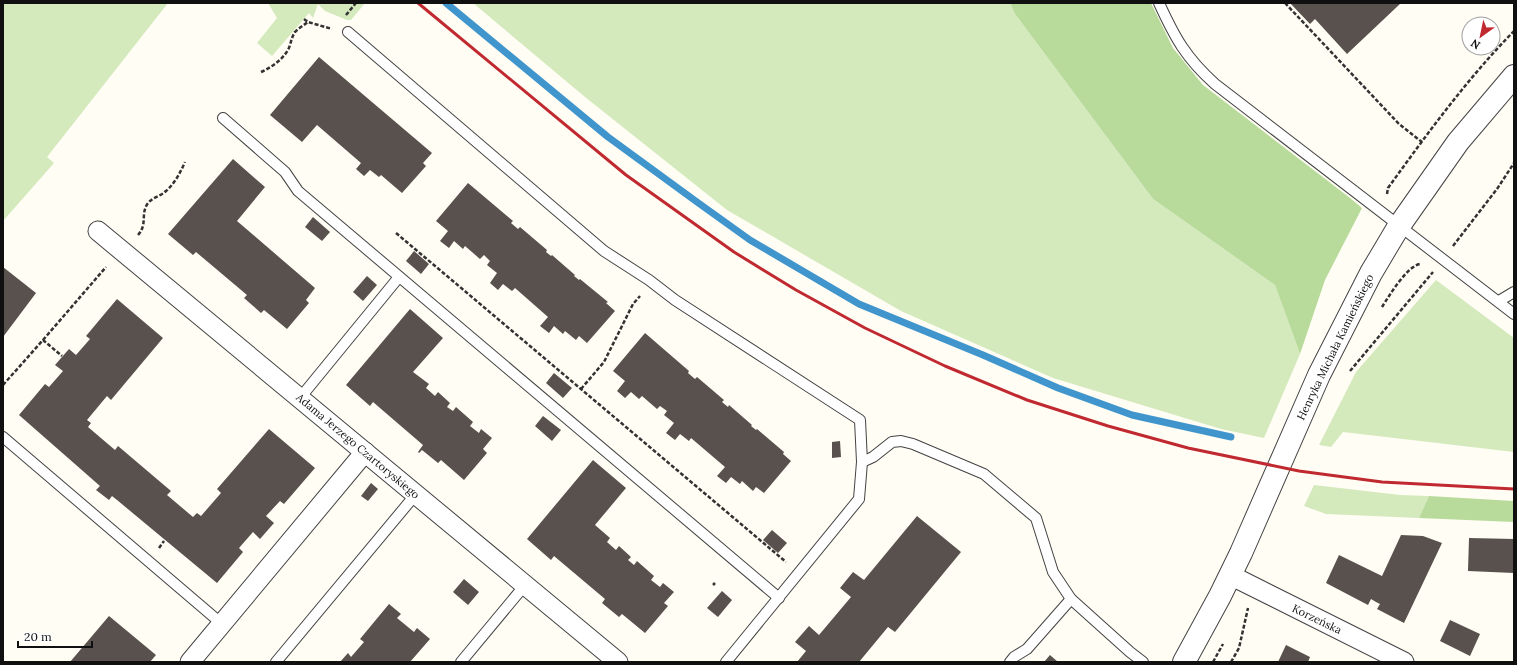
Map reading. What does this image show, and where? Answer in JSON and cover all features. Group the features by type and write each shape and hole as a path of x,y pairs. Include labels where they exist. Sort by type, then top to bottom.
{"street":[{"name":"Henryka Michała Kamieńskiego","path":"1184,662 1202,630 1255,523 1322,369 1358,297 1399,226 1458,142 1514,76"},
{"name":"Adama Jerzego Czartoryskiego","path":"98,231 618,662"},
{"path":"190,662 365,452"},
{"name":"Korzeńska","path":"1230,575 1404,662"}],"lane":[{"path":"1159,3 1179,43 1199,70 1264,123 1499,301 1514,314"},
{"path":"348,32 604,251 649,280 675,300 860,420 862,462 859,499 726,662"},
{"path":"223,118 285,172 298,191 778,598"},
{"path":"300,398 399,277"},
{"path":"1499,301 1514,292"},
{"path":"3,437 222,624"},
{"path":"862,462 873,457 892,442 901,441 913,444 984,474 1036,518 1053,572 1071,599 1143,662"},
{"path":"276,662 416,494"},
{"path":"461,662 525,585"},
{"path":"1010,662 1014,656 1027,649 1071,599"}],"path":[{"path":"1285,3 1399,124 1422,142"},
{"path":"304,19 308,22 335,30 348,32"},
{"path":"261,72 274,66 278,62 288,49 291,39 296,32 308,22"},
{"path":"137,237 144,227 144,216 147,204 166,191 179,175 185,162"},
{"path":"1451,248 1497,189 1514,163"},
{"path":"396,233 798,573"},
{"path":"3,386 121,250"},
{"path":"1348,372 1435,270"},
{"path":"581,389 604,362 633,304 641,294"},
{"path":"43,340 62,356"},
{"path":"1231,662 1239,648 1249,605"},
{"path":"1213,662 1223,643"}],"green space":[{"path":"3,3 168,3 47,157 54,163 3,221"},
{"path":"268,3 365,3 351,20 347,20 325,11 318,4 313,18 309,13 272,56 257,43 277,18"},
{"path":"473,3 1010,3 1015,14 1153,199 1275,285 1300,354 1264,438 1221,429 1053,378 901,311 727,210 585,97"},
{"path":"1010,3 1151,3 1173,48 1203,85 1362,208 1325,280 1300,354 1275,285 1153,199 1015,14"},
{"path":"1436,280 1514,338 1514,452 1343,432 1331,447 1319,445 1356,372"},
{"path":"1314,485 1400,495 1429,496 1419,518 1326,514 1304,506"},
{"path":"1429,496 1514,501 1514,522 1419,518"}],"building":[{"path":"1290,3 1401,3 1347,54 1315,19 1310,24"},
{"path":"319,57 432,153 423,163 426,166 402,193 381,175 379,177 370,170 364,176 356,169 361,163 317,125 302,142 270,115"},
{"path":"233,159 265,187 237,221 315,288 306,300 309,303 287,329 264,310 261,313 244,298 247,295 196,252 193,255 168,234"},
{"path":"468,183 513,221 511,223 518,229 520,227 547,250 546,252 551,256 552,255 575,275 574,276 579,280 580,279 608,302 606,303 615,311 587,343 579,336 576,340 565,331 563,334 554,326 549,333 540,326 548,317 515,288 512,291 503,284 498,290 490,283 497,273 487,265 490,261 484,255 480,259 465,246 463,249 454,241 449,248 440,241 448,231 436,221"},
{"path":"313,217 330,232 322,241 305,227"},
{"path":"414,251 429,264 421,274 406,261"},
{"path":"3,267 36,293 3,337"},
{"path":"367,276 377,285 363,301 353,292"},
{"path":"117,299 163,338 111,400 107,396 87,420 91,423 88,427 115,450 118,446 171,491 167,495 193,517 197,513 201,516 221,493 217,489 269,429 315,468 284,504 280,501 266,516 274,523 260,539 253,532 239,548 243,552 217,583 112,496 109,500 96,490 100,486 19,415 45,384 49,387 63,371 55,365 69,349 76,355 90,339 86,336"},
{"path":"410,309 443,338 413,372 429,384 426,388 435,396 438,392 450,403 447,407 453,411 456,407 473,422 470,426 479,433 481,429 492,438 483,449 487,453 464,480 441,460 438,463 422,450 419,453 418,452 423,445 373,402 370,406 346,385"},
{"path":"645,333 689,371 688,373 695,379 697,377 724,400 722,402 728,407 729,405 752,425 751,426 756,430 757,429 784,452 783,454 791,461 764,493 756,487 753,491 742,481 740,484 731,477 726,483 717,476 725,467 691,438 689,441 680,434 675,440 666,433 674,423 664,415 667,411 660,406 657,409 642,396 639,399 631,392 625,398 617,391 625,381 613,371"},
{"path":"554,373 572,388 563,398 546,383"},
{"path":"543,416 561,430 552,441 535,426"},
{"path":"840,441 841,457 832,458 832,442"},
{"path":"593,460 626,488 595,525 610,538 607,542 616,550 619,546 631,557 628,560 634,565 637,561 654,576 651,580 660,587 663,583 674,592 664,603 668,606 645,633 622,614 619,617 602,603 605,599 554,556 551,560 527,539"},
{"path":"371,483 378,489 368,501 361,496"},
{"path":"917,516 961,552 895,632 888,627 859,662 797,662 806,651 795,642 809,626 819,635 851,597 840,588 853,572 864,580"},
{"path":"772,530 787,543 778,553 763,540"},
{"path":"1401,535 1423,536 1442,543 1404,623 1377,609 1380,604 1371,599 1368,605 1326,583 1339,555 1382,576"},
{"path":"1469,538 1514,539 1514,573 1468,571"},
{"path":"464,579 479,592 468,605 453,592"},
{"path":"722,591 732,600 718,617 707,608"},
{"path":"389,604 401,614 397,618 414,632 417,628 430,639 410,662 340,662 348,653 351,657 364,642 360,639"},
{"path":"109,616 156,655 150,662 70,662"},
{"path":"1450,620 1480,634 1470,656 1440,641"},
{"path":"1286,645 1310,657 1308,662 1278,662"},
{"path":"1050,655 1058,662 1044,662"}],"waterway":[{"path":"446,3 608,137 697,202 750,240 859,304 983,355 1058,388 1132,415 1231,437"}],"railway":[{"path":"418,3 626,175 734,252 796,290 865,328 945,366 1027,400 1108,426 1188,448 1299,471 1382,482 1514,489"}]}
